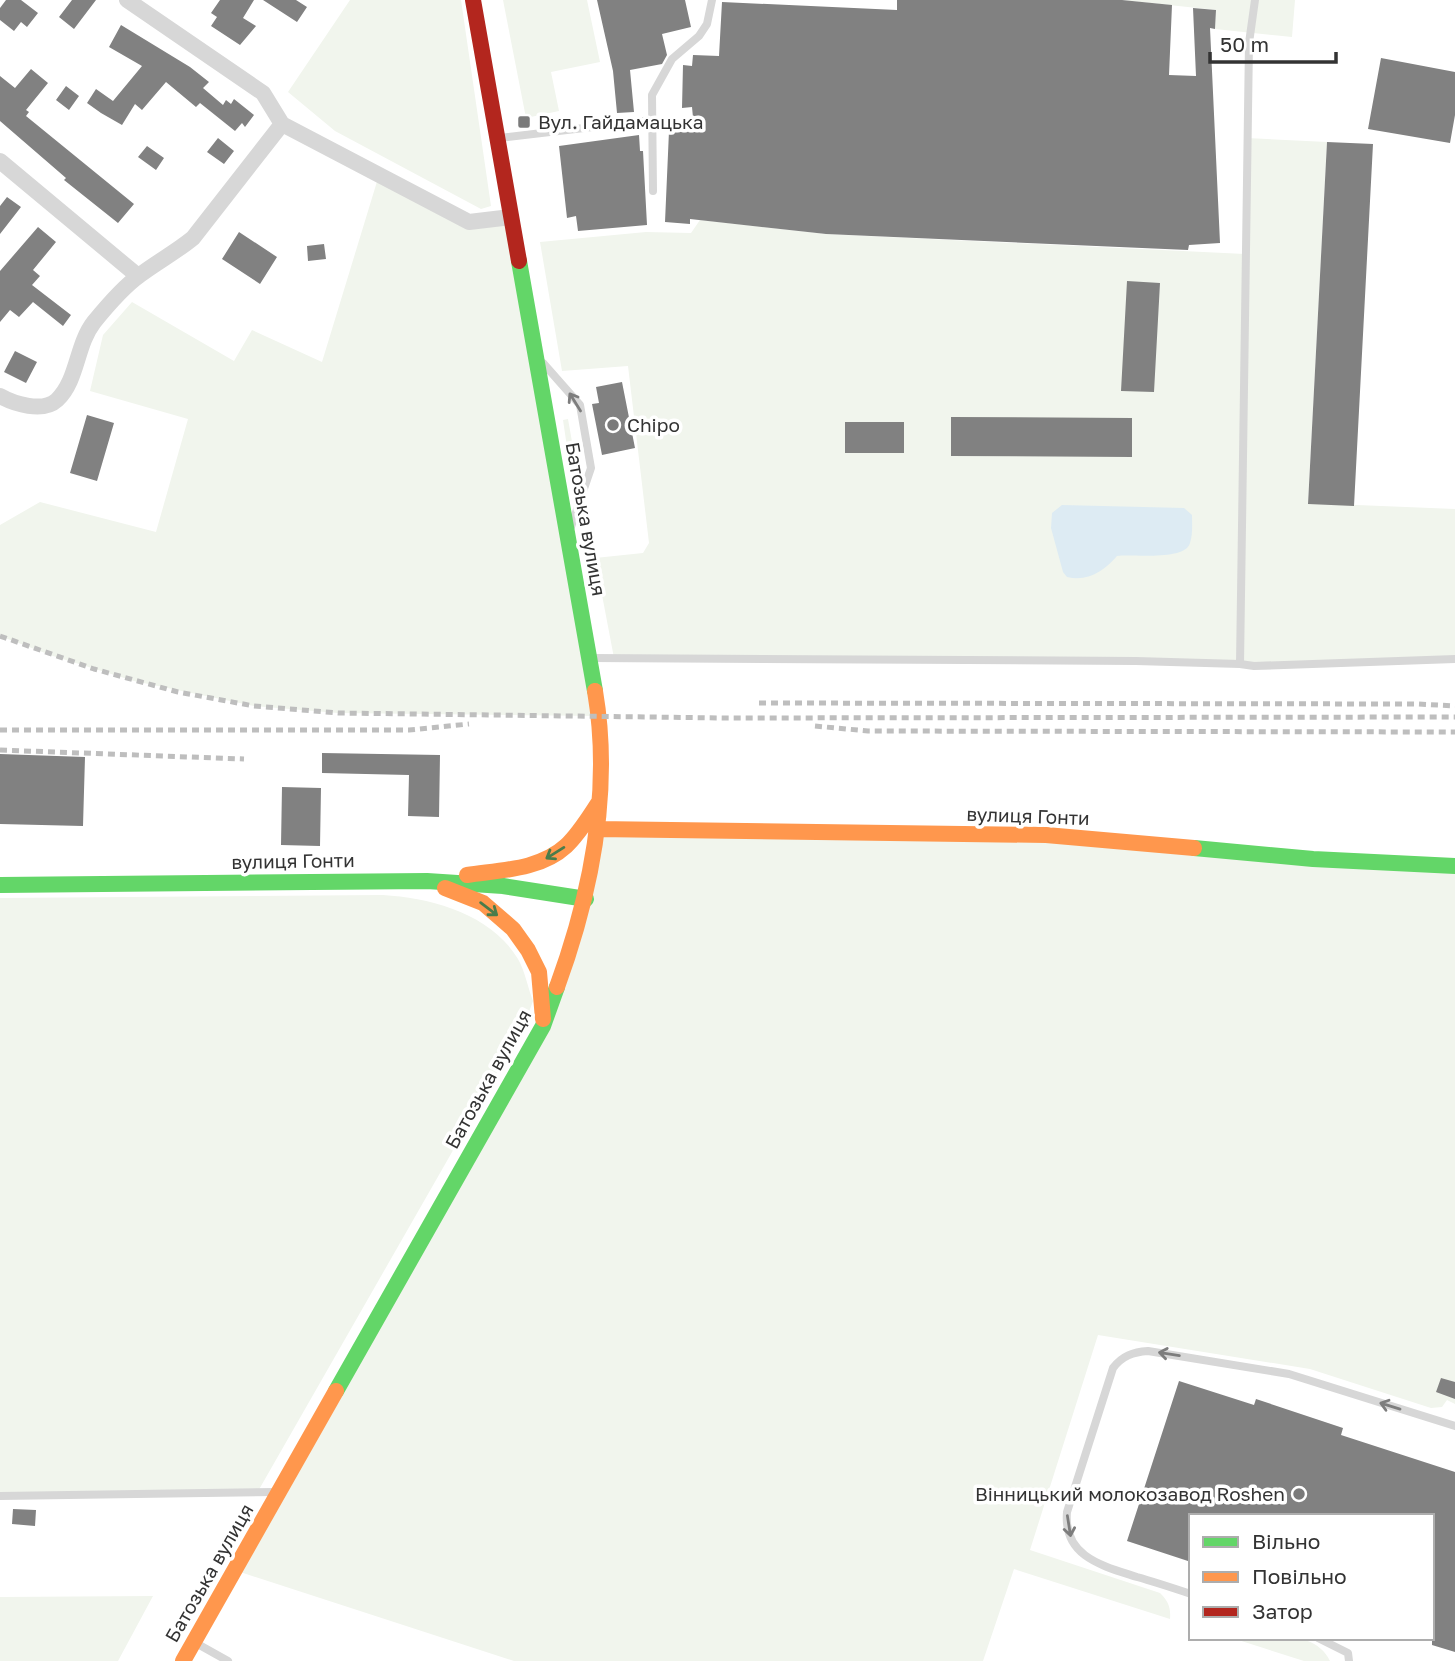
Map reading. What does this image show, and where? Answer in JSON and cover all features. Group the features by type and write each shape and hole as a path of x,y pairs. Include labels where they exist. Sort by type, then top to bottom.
{"street":[{"path":"127,0 263,93 282,124 469,222 511,217"},
{"name":"Батозька вулиця","path":"183,1661 543,1026 570,955 586,899 599,802 599,716 473,0"},
{"path":"0,396 25,406 41,406 56,401 69,381 85,336 94,322 138,276 178,251 193,238 282,124"},
{"path":"0,161 138,276"},
{"path":"427,881 538,862 552,856 566,846 599,802"},
{"name":"вулиця Гонти","path":"597,829 1046,835 1313,859 1455,866"},
{"path":"427,881 483,903 513,929 539,972 543,1026"},
{"name":"вулиця Гонти","path":"0,885 427,881 503,886 586,899"}],"lane":[{"path":"653,191 652,95 672,59 699,36 707,24 712,0"},
{"path":"1240,664 1248,56 1255,0"},
{"path":"497,138 652,120"},
{"path":"536,355 580,405 591,468 568,537"},
{"path":"590,658 1136,661 1254,666 1455,659"},
{"path":"1189,1593 1087,1558 1070,1536 1066,1524 1067,1512 1113,1368 1119,1360 1148,1351 1289,1374 1455,1426"},
{"path":"0,1496 279,1492"},
{"path":"1322,1640 1348,1653 1349,1661"},
{"path":"194,1642 228,1661"}],"shaded area":[{"path":"350,0 461,0 491,206 481,209 335,131 288,92"},
{"path":"503,0 587,0 600,62 551,72 559,111 526,118"},
{"path":"1122,0 1295,0 1292,37 1215,29 1216,10"},
{"path":"1247,138 1327,142 1308,503 1455,509 1455,659 1254,666 614,658 595,558 643,553 649,543 628,366 562,371 540,242 646,232 691,233 700,220 826,234 1245,254"},
{"path":"379,175 469,221 511,217 599,716 338,713 254,706 134,681 0,636 0,525 40,502 156,532 188,419 90,391 103,335 132,302 234,361 252,330 322,362"},
{"path":"568,419 574,453 568,454 563,420"},
{"path":"1062,505 1184,508 1192,515 1190,543 1186,549 1179,552 1158,556 1117,556 1089,577 1067,577 1063,572 1051,528 1052,513"},
{"path":"597,829 1046,835 1455,866 1455,1404 1447,1400 1442,1407 1431,1408 1310,1369 1098,1335 1030,1550 1160,1593 1168,1604 1170,1619 1014,1569 983,1661 514,1661 234,1570 543,1026"},
{"path":"383,895 421,900 459,911 492,930 518,959 533,1001 523,1028 257,1493 0,1497 0,898"},
{"path":"153,1596 118,1661 0,1661 0,1597"},
{"path":"1238,1640 1303,1640 1322,1650 1330,1661 1304,1661"}],"building":[{"path":"6,0 21,0 38,13 27,27 21,22 14,31 0,20 0,8"},
{"path":"72,0 96,0 74,29 59,17"},
{"path":"220,0 254,0 243,18 256,26 240,45 211,26 217,17 211,13"},
{"path":"263,0 296,0 307,7 297,22"},
{"path":"597,0 685,0 691,27 662,34 667,55 662,64 630,70 634,112 617,113 613,71"},
{"path":"897,0 1122,0 1172,5 1169,75 1196,76 1193,8 1216,10 1215,29 1210,28 1220,243 1189,245 1188,250 826,234 690,219 690,224 665,222 669,131 694,128 692,107 682,108 683,65 692,66 693,55 719,56 722,2 897,10"},
{"path":"121,25 190,67 209,82 203,88 223,105 226,100 231,104 234,99 254,115 245,127 242,123 235,131 200,103 196,107 166,82 142,110 135,104 122,125 101,113 87,103 96,89 113,101 142,66 109,47"},
{"path":"1381,58 1455,72 1455,115 1450,143 1368,129"},
{"path":"31,69 48,83 26,110 29,112 26,116 134,204 118,223 64,180 66,178 0,121 0,76 15,88"},
{"path":"66,86 79,96 69,110 56,100"},
{"path":"639,135 640,151 643,151 647,225 578,231 576,216 567,218 559,146"},
{"path":"218,138 234,151 224,164 207,152"},
{"path":"1327,142 1373,144 1354,506 1308,504"},
{"path":"147,146 164,158 156,170 138,157"},
{"path":"7,197 21,207 0,234 0,206"},
{"path":"38,227 56,242 33,270 40,276 32,285 71,315 63,326 33,302 19,317 10,310 0,322 0,271"},
{"path":"239,232 277,257 260,284 222,259"},
{"path":"324,244 326,259 308,261 307,246"},
{"path":"1127,281 1160,283 1154,392 1121,391"},
{"path":"15,351 37,362 26,383 4,372"},
{"path":"622,382 635,448 602,455 592,404 599,403 596,387"},
{"path":"87,415 114,423 97,481 70,473"},
{"path":"951,417 1132,418 1132,457 951,456"},
{"path":"845,422 904,422 904,453 845,453"},
{"path":"322,753 440,755 439,817 408,816 409,775 322,773"},
{"path":"0,754 85,757 83,826 0,824"},
{"path":"282,787 321,788 320,846 281,845"},
{"path":"1441,1378 1455,1382 1455,1399 1436,1392"},
{"name":"Вінницький молокозавод Roshen","path":"1179,1381 1254,1405 1256,1399 1343,1428 1341,1435 1455,1472 1455,1652 1432,1645 1434,1514 1189,1514 1189,1561 1127,1541"},
{"path":"13,1509 36,1510 35,1526 12,1524"}],"railway":[{"path":"0,636 94,669 178,692 254,706 338,713 725,718 1455,717"},
{"path":"759,703 1455,706"},
{"path":"0,730 409,730 469,724"},
{"path":"815,726 868,731 1455,732"},
{"path":"0,750 244,759"}],"traffic: fast":[{"path":"519,261 595,691"},
{"path":"1194,848 1313,859 1455,866"},
{"path":"0,885 427,881 503,886 586,899"},
{"path":"336,1391 543,1026 557,987"}],"traffic: slow":[{"path":"557,987 580,916 595,842 601,766 595,691"},
{"path":"467,875 519,868 556,854 575,836 599,802"},
{"path":"597,829 1046,835 1194,848"},
{"path":"445,888 483,903 513,929 539,972 543,1019"},
{"path":"183,1661 336,1391"}],"traffic: jam":[{"path":"473,0 519,261"}],"place":[{"name":"Вул. Гайдамацька","path":"524,122"},
{"name":"Chipo","path":"613,425"},
{"name":"Вінницький молокозавод Roshen","path":"1299,1494"}]}
